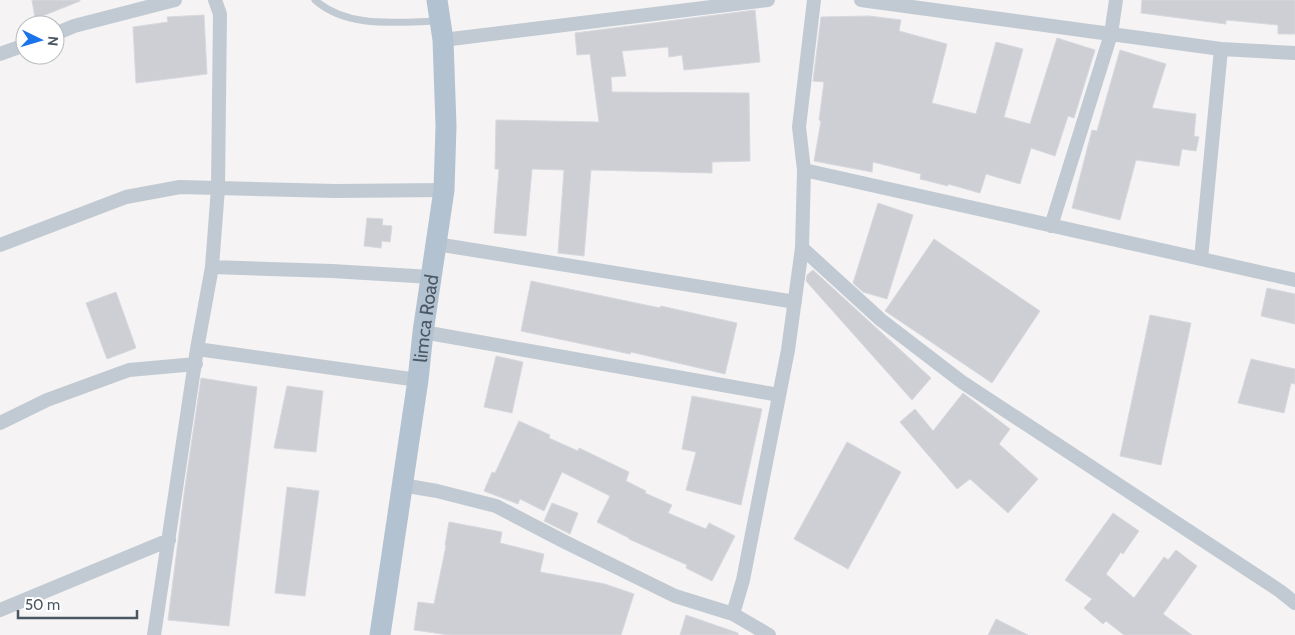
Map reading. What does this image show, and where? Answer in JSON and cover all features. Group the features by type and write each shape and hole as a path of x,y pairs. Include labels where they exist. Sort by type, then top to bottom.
{"main road":[{"name":"limca Road","path":"380,635 418,380 422,332 444,190 446,126 440,20"}],"street":[{"path":"65,30 175,0"},
{"path":"154,635 212,267 218,188 220,14 215,0"},
{"path":"440,20 768,0"},
{"path":"733,614 743,580 780,395 795,302 802,248 804,170 799,127 814,0"},
{"path":"861,0 1221,49 1295,53"},
{"path":"1051,226 1111,34 1116,0"},
{"path":"0,54 15,49"},
{"path":"1201,259 1221,49"},
{"path":"804,170 1295,280"},
{"path":"0,245 126,197 180,187 336,192 444,190"},
{"path":"436,244 795,302"},
{"path":"802,248 881,320 962,382 1295,603"},
{"path":"212,267 431,277"},
{"path":"422,332 780,395"},
{"path":"198,349 418,380"},
{"path":"0,423 47,400 129,370 196,364"},
{"path":"402,485 437,491 496,506 675,596 733,614 768,635"},
{"path":"0,610 169,540"}],"lane":[{"path":"315,0 326,10 362,20 382,23 440,20"}],"building":[{"path":"32,0 80,0 45,15 34,15"},
{"path":"1142,0 1295,0 1295,34 1278,34 1278,25 1226,20 1226,24 1141,13"},
{"path":"755,10 760,62 684,70 682,55 669,57 668,47 622,51 626,76 611,77 612,92 749,93 750,161 712,162 712,173 591,170 584,256 558,253 564,170 532,169 526,236 494,233 499,169 495,169 496,120 599,122 590,54 577,55 575,33"},
{"path":"204,15 207,74 136,83 133,27 168,22 167,17"},
{"path":"869,16 901,20 899,31 947,44 932,103 976,114 996,42 1023,49 1004,117 1030,124 1057,38 1095,50 1074,118 1068,116 1055,156 1031,148 1020,184 986,174 980,193 920,179 921,174 873,162 872,172 814,161 821,121 819,120 824,82 813,81 821,17"},
{"path":"1120,50 1166,64 1152,108 1196,114 1194,136 1199,137 1196,151 1182,149 1179,166 1136,160 1120,220 1072,208 1092,130 1097,131"},
{"path":"878,203 913,215 887,299 863,292 853,283"},
{"path":"367,218 383,219 382,225 392,226 390,242 382,241 381,248 364,246"},
{"path":"934,239 1040,311 992,383 885,311"},
{"path":"813,270 931,378 912,400 806,281 807,275"},
{"path":"531,281 737,323 725,374 631,352 630,354 521,331"},
{"path":"1267,288 1295,294 1295,324 1261,316"},
{"path":"116,292 136,348 107,359 86,303"},
{"path":"1150,315 1191,323 1161,465 1120,456"},
{"path":"496,356 523,362 512,413 484,407"},
{"path":"1251,359 1295,369 1295,384 1291,383 1284,413 1238,403"},
{"path":"201,378 257,387 229,626 168,620"},
{"path":"287,386 323,391 316,452 274,448"},
{"path":"963,393 1010,429 999,444 1038,479 1008,513 970,479 957,489 900,422 915,409 933,431"},
{"path":"692,396 762,409 741,505 686,490 696,452 682,449"},
{"path":"519,421 550,435 549,438 578,451 579,448 629,472 626,481 646,491 645,493 672,505 668,513 706,529 709,523 735,536 712,581 686,568 687,565 629,539 597,522 610,496 562,472 544,511 520,499 518,504 484,491 492,472 495,473"},
{"path":"847,442 901,472 848,569 794,539"},
{"path":"287,487 319,491 305,596 275,593"},
{"path":"552,503 578,513 570,534 544,521"},
{"path":"1113,513 1139,531 1106,574 1134,598 1164,557 1168,560 1176,550 1197,566 1163,614 1192,635 1124,635 1106,621 1103,624 1084,608 1092,599 1065,580"},
{"path":"449,522 502,532 500,543 544,554 540,572 605,584 634,594 621,635 449,635 414,630 418,602 434,604"},
{"path":"686,615 738,633 738,635 680,635"},
{"path":"996,619 1028,635 988,635"}]}
